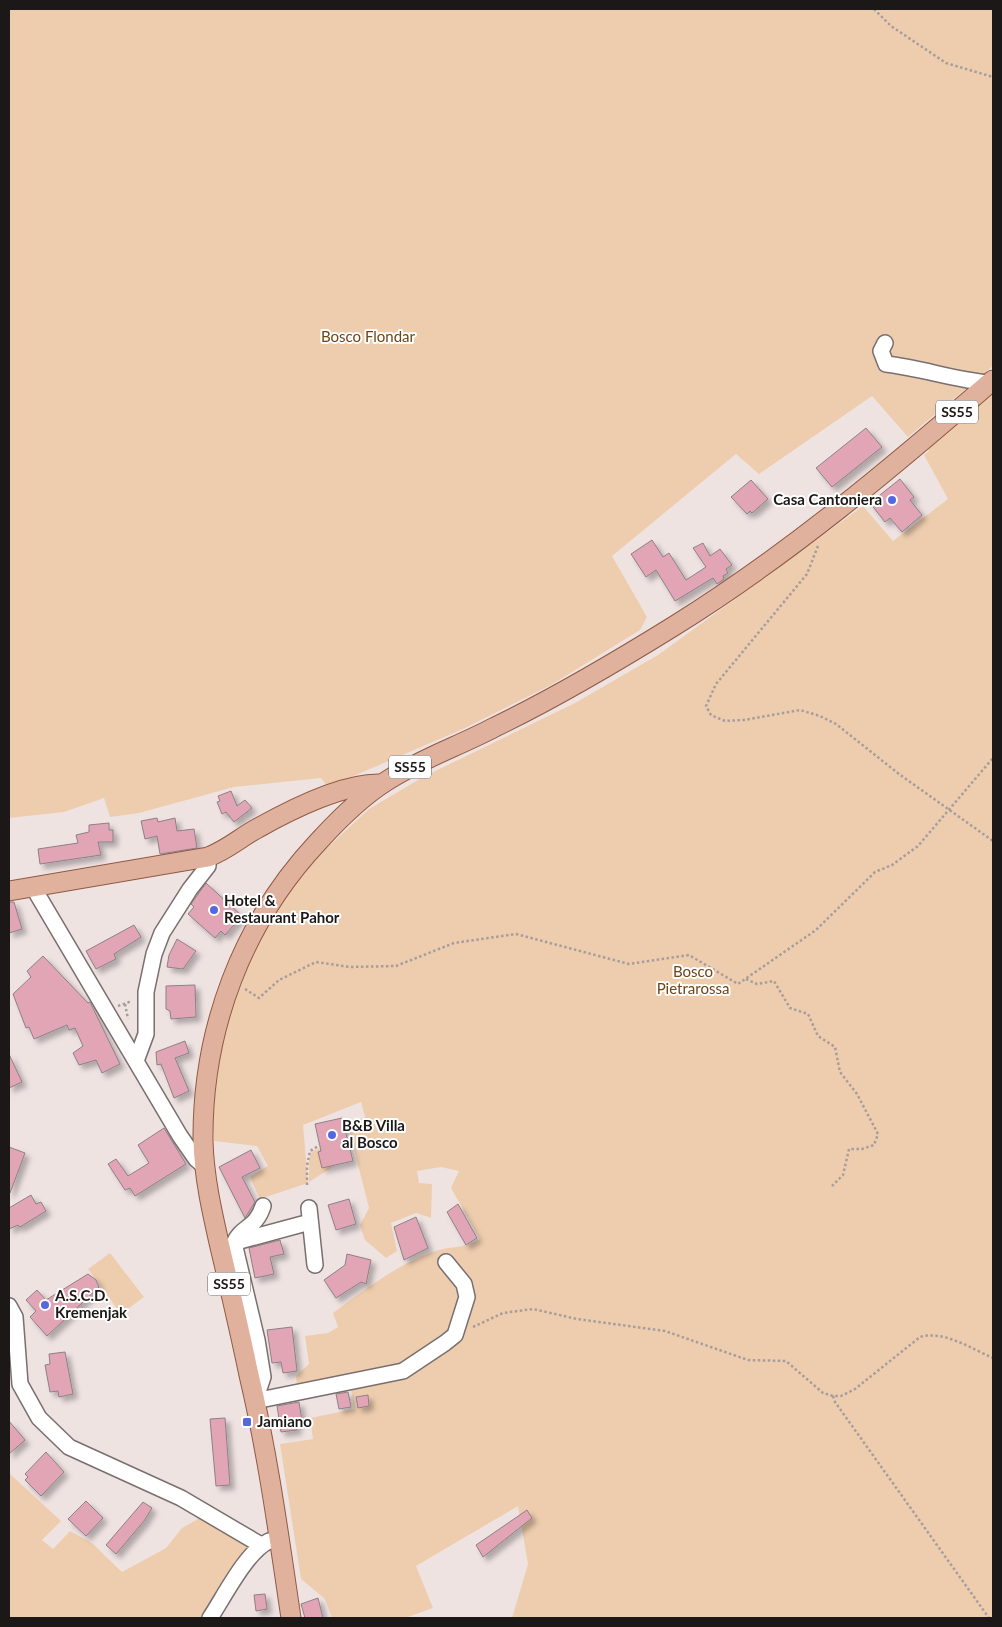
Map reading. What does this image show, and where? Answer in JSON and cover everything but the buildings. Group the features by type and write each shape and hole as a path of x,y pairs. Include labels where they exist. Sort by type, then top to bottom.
{"main road":[{"name":"SS55","path":"291,1618 227,1245 204,1166 204,1110 209,1065 216,1029 230,980 265,909 298,863 336,822 382,784 409,767 494,728 600,671 679,623 816,527 920,443 992,381"},
{"path":"9,891 208,857 221,852 258,828 293,811 348,788 382,784"}],"street":[{"path":"885,344 881,351 886,364 914,368 971,381 992,381"},
{"path":"136,1061 146,1034 146,992 154,954 162,933 190,889 208,866 208,857"},
{"path":"33,887 57,931 106,1009 180,1136 204,1166"},
{"path":"227,1245 260,1218 263,1206"},
{"path":"227,1245 310,1215 315,1265"},
{"path":"255,1401 403,1371 455,1336 468,1297 464,1284 446,1262"},
{"path":"9,1306 15,1318 20,1384 39,1418 69,1447 181,1498 261,1545"},
{"path":"210,1618 261,1545 278,1536"}],"path":[{"path":"874,9 892,26 946,63 993,77"},
{"path":"816,527 819,543 806,574 716,684 706,706 710,715 724,721 744,720 800,710 820,716 836,724 899,774 993,841"},
{"path":"230,980 259,998 279,980 316,962 350,967 396,966 454,943 516,934 629,964 689,955 738,984 816,930 875,872 892,864 918,846 993,758"},
{"path":"746,979 757,984 774,981 790,1008 808,1014 818,1036 835,1047 840,1072 850,1083 878,1134 874,1145 862,1150 849,1148 843,1176 832,1186"},
{"path":"106,1009 129,1003 146,992"},
{"path":"307,1185 306,1166 310,1151 320,1145"},
{"path":"455,1336 503,1313 533,1309 577,1319 665,1331 748,1360 786,1361 823,1393 833,1396 842,1396 855,1389 920,1337 940,1336 993,1358"},
{"path":"833,1396 835,1402 989,1618"}],"green space":[{"name":"Bosco Flondar","path":"9,9 993,9 993,366 908,437 872,396 759,474 736,454 612,556 647,617 640,630 551,685 463,729 328,787 321,778 234,787 139,813 110,817 104,798 64,812 9,818"},
{"name":"Bosco Pietrarossa","path":"993,390 993,1618 512,1618 528,1564 518,1506 416,1566 433,1608 405,1618 332,1618 325,1599 301,1579 280,1444 313,1439 310,1418 354,1409 350,1382 298,1393 296,1376 309,1364 305,1336 328,1333 338,1327 333,1313 370,1286 412,1261 439,1250 470,1244 480,1239 451,1188 459,1171 441,1167 417,1171 419,1183 432,1184 431,1218 416,1213 391,1223 397,1251 386,1258 365,1240 360,1225 369,1208 348,1125 365,1117 361,1102 303,1125 308,1183 260,1199 250,1177 268,1166 257,1146 214,1141 213,1113 223,1033 241,975 263,928 295,882 318,856 369,809 423,777 575,703 658,655 863,506 893,541 948,499 924,455 929,451 927,448"},
{"path":"321,1148 321,1151 318,1152 337,1164 309,1182 309,1159 312,1151"},
{"path":"110,1253 144,1297 121,1314 88,1269"},
{"path":"9,1473 61,1521 42,1540 53,1549 70,1531 92,1543 122,1572 166,1548 182,1528 203,1516 251,1545 202,1618 9,1618"}],"place":[{"name":"Casa Cantoniera","path":"892,500"},
{"name":"Hotel & Restaurant Pahor","path":"214,910"},
{"name":"B&B Villa al Bosco","path":"332,1135"},
{"name":"A.S.C.D. Kremenjak","path":"45,1305"},
{"name":"Jamiano","path":"247,1422"}]}
